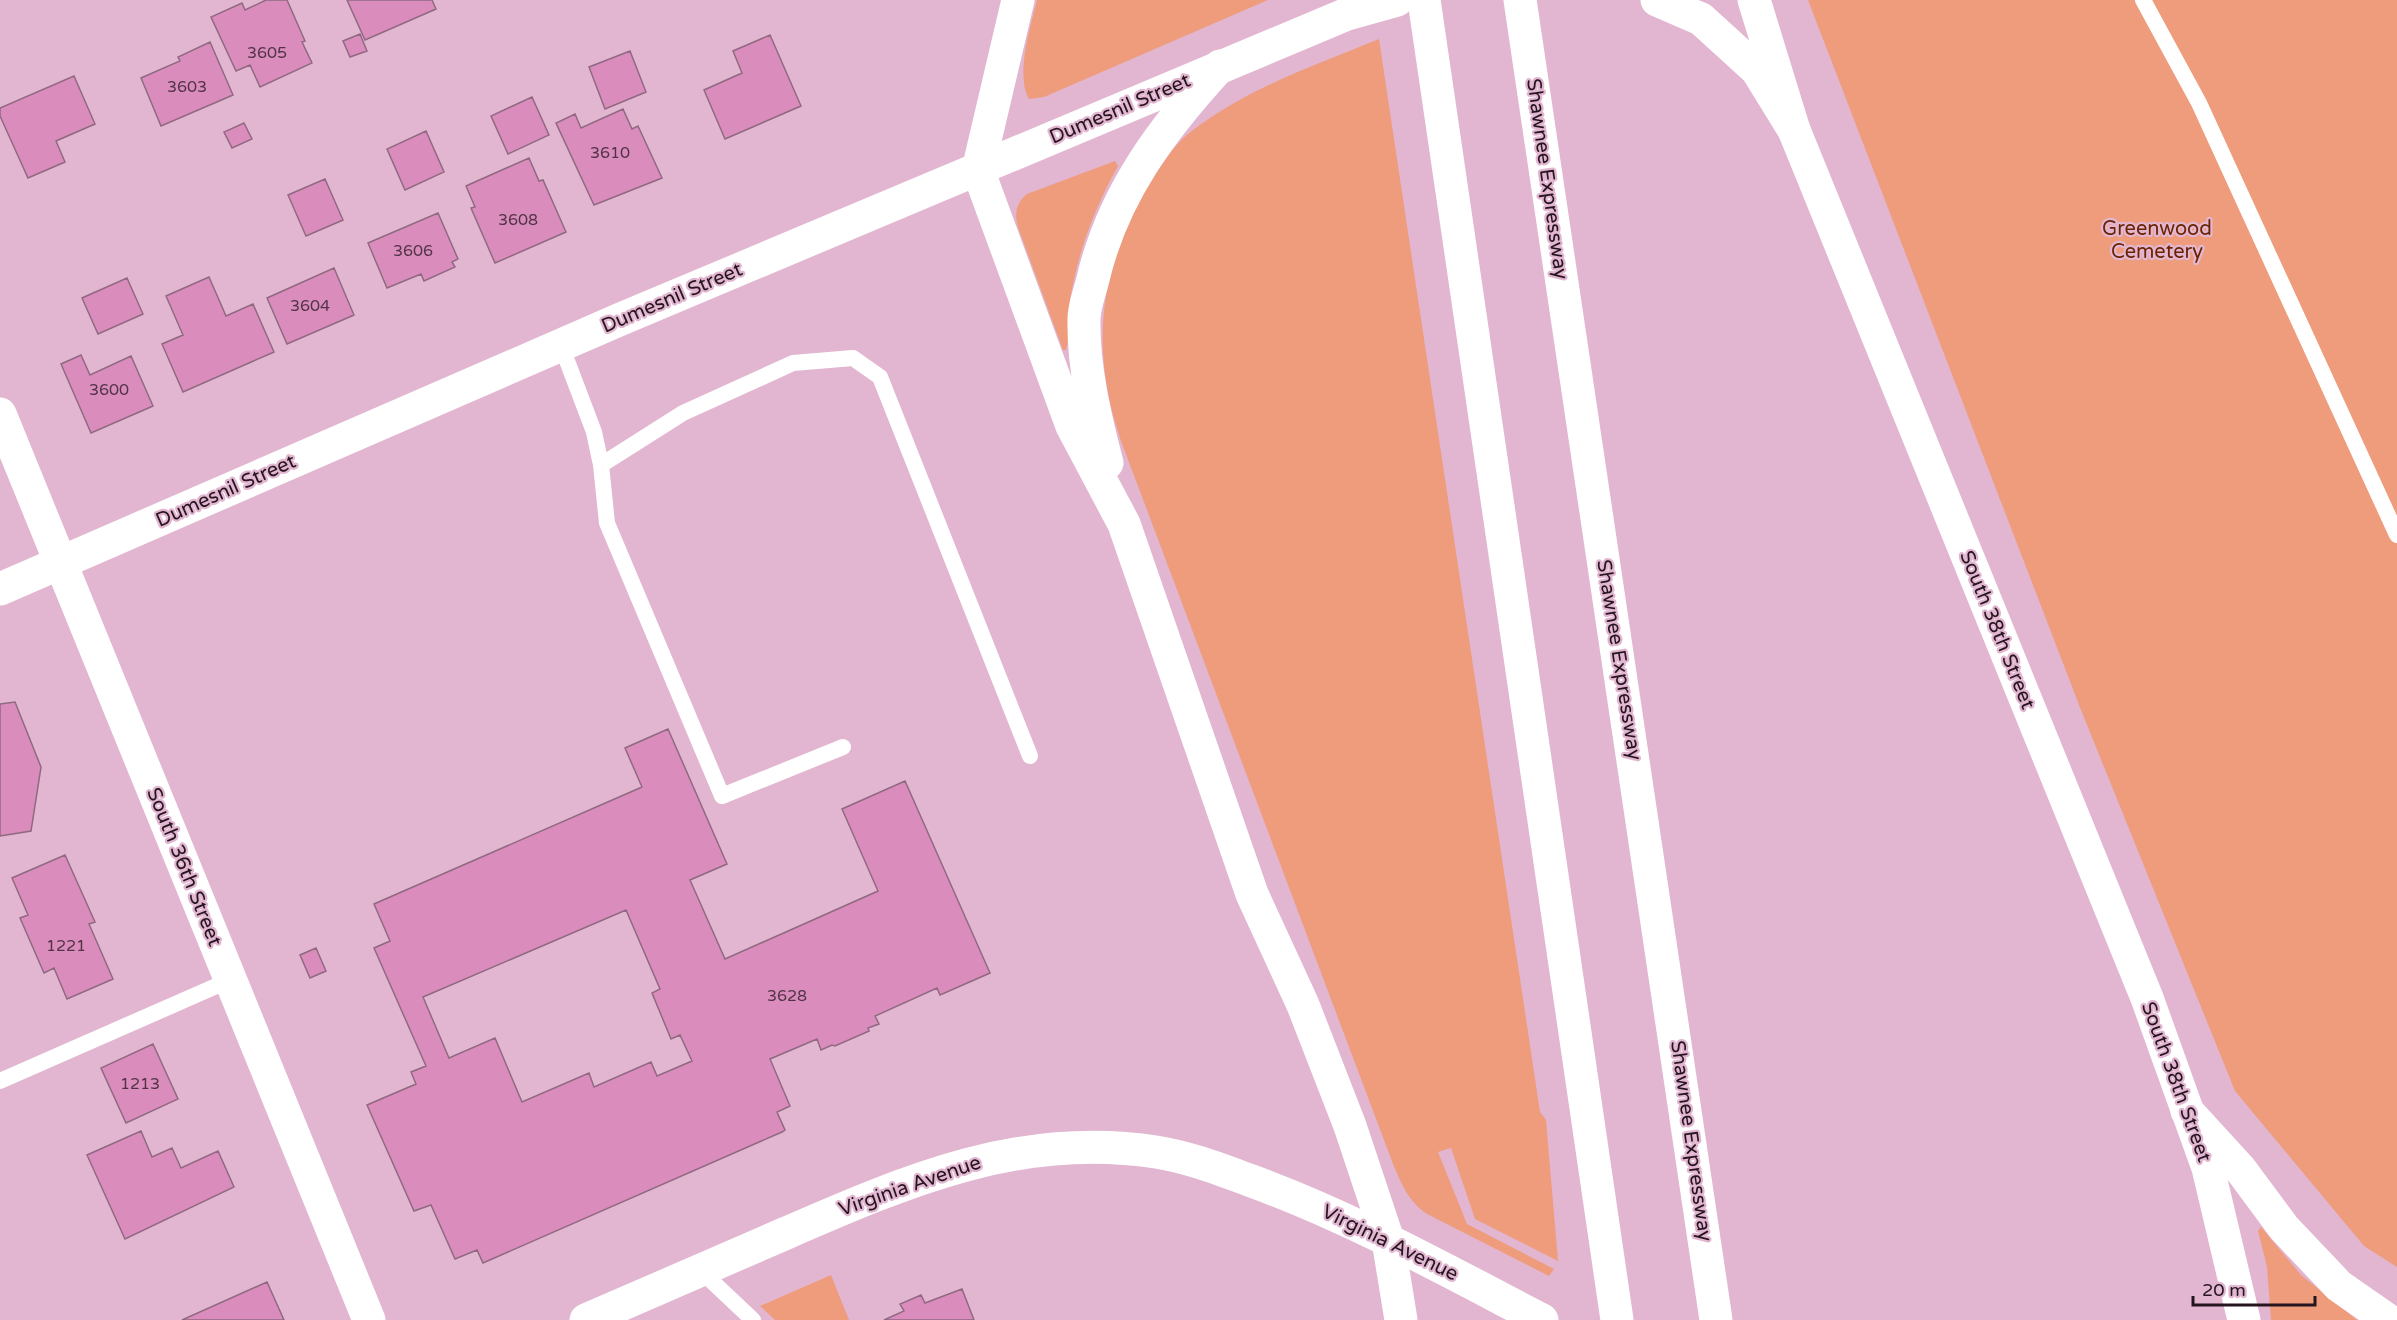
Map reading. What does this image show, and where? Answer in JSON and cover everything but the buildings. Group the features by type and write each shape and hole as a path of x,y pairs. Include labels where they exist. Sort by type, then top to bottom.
{"main road":[{"path":"1018,0 978,170 1072,426 1124,524"},
{"name":"Dumesnil Street","path":"0,589 561,345 1220,66 1347,14 1397,0"},
{"path":"1424,0 1617,1320"},
{"name":"Shawnee Expressway","path":"1520,0 1716,1320"},
{"name":"South 38th Street","path":"1657,0 1701,19 1757,70 1794,130 2147,998 2208,1168 2242,1317"},
{"path":"1754,0 1794,130"},
{"path":"1220,66 1178,112 1144,158 1119,203 1101,244 1084,318 1092,408 1124,524 1252,894 1303,1005 1350,1126 1388,1240 1401,1320"},
{"name":"South 36th Street","path":"0,414 369,1320"},
{"path":"2187,1110 2241,1170 2284,1228 2339,1286 2388,1320"},
{"name":"Virginia Avenue","path":"586,1320 882,1192 960,1165 1017,1152 1052,1148 1109,1147 1158,1153 1205,1164 1286,1193 1388,1240 1542,1320"}],"lane":[{"path":"2143,0 2199,103 2397,535"},
{"path":"561,345 594,432 601,465 607,523 722,796 843,747"},
{"path":"601,465 683,413 793,363 853,358 880,377 1030,756"},
{"path":"0,1081 230,980"},
{"path":"700,1270 753,1320"}],"green space":[{"path":"1037,0 1268,0 1044,97 1029,99 1025,89 1024,64"},
{"name":"Greenwood Cemetery","path":"1808,0 2397,0 2397,1267 2364,1246 2235,1091 2081,710"},
{"path":"1379,39 1540,1112 1546,1120 1558,1261 1475,1219 1451,1148 1438,1152 1467,1224 1554,1269 1549,1276 1429,1215 1416,1205 1403,1186 1121,441 1105,375 1104,311 1109,280 1118,249 1147,188 1171,152 1188,134 1232,104 1280,80"},
{"path":"1115,161 1118,166 1094,215 1082,248 1069,306 1066,350 1063,350 1019,230 1016,219 1017,210 1027,194"},
{"path":"2261,1227 2301,1275 2357,1320 2271,1320 2267,1267 2258,1231"},
{"path":"831,1275 849,1320 775,1320 760,1306"}]}
